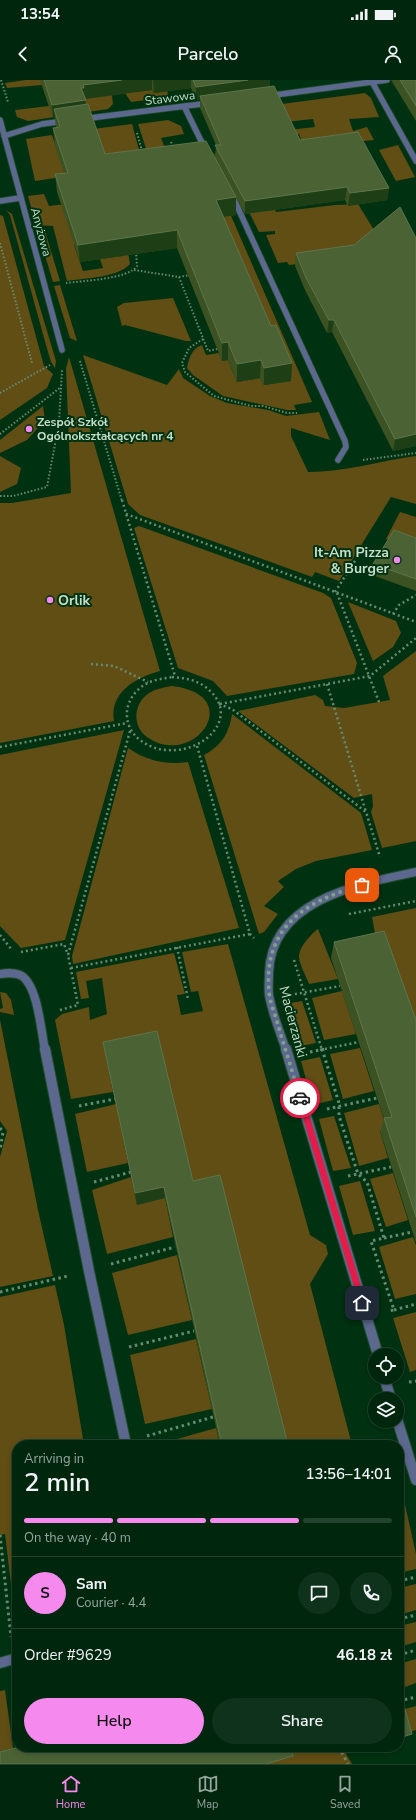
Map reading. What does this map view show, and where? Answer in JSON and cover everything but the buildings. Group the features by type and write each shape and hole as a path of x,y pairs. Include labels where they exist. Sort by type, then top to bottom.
{"street":[{"path":"257,97 387,80"},
{"path":"371,81 416,162"},
{"name":"Stawowa","path":"76,120 213,102"},
{"path":"184,106 209,158"},
{"name":"Anyżowa","path":"0,120 62,350"},
{"path":"4,136 42,124 68,121"},
{"path":"228,192 233,198 345,441 346,446 338,460"},
{"path":"0,201 20,198"},
{"name":"Macierzanki","path":"376,1348 270,999 268,969 272,950 280,934 303,909 338,892 387,878 416,872"},
{"path":"0,974 17,974 24,977 29,982 34,994 89,1271 125,1440"},
{"path":"400,1428 404,1440"},
{"path":"404,1441 416,1480"},
{"path":"0,1663 12,1660"}],"path":[{"path":"1,80 8,102"},
{"path":"136,131 142,153"},
{"path":"171,142 177,154"},
{"path":"0,243 32,363"},
{"path":"134,270 138,264 136,251"},
{"path":"63,284 123,274 134,270 179,277 194,275"},
{"path":"179,277 208,351 217,349"},
{"path":"203,339 189,348 182,363 185,372 214,396 250,406 263,406 287,413 297,413"},
{"path":"78,356 174,676"},
{"path":"0,393 51,365"},
{"path":"0,434 61,386 56,446 47,487 13,496 0,496"},
{"path":"338,460 366,460 416,453"},
{"path":"126,514 416,622"},
{"path":"336,593 358,556"},
{"path":"336,593 379,702"},
{"path":"393,614 399,605 416,595"},
{"path":"219,704 370,676 416,638"},
{"path":"91,664 102,662 148,682"},
{"path":"174,676 194,680 210,690 219,704 220,716 217,728 209,738 197,746 184,750 170,751 154,748 140,741 130,731 127,722 126,707 134,693 148,682 174,676"},
{"path":"327,684 394,905"},
{"path":"219,704 232,709 366,812"},
{"path":"0,747 127,722"},
{"path":"68,956 130,731"},
{"path":"71,968 250,934 197,746"},
{"path":"347,914 416,901"},
{"path":"0,935 14,953 64,944 71,968 78,1005 58,1011"},
{"path":"177,947 188,999"},
{"path":"293,958 322,1049 338,1106 339,1116 358,1174 367,1182 384,1238"},
{"path":"270,999 340,986"},
{"path":"288,1056 359,1042"},
{"path":"305,1114 377,1098"},
{"path":"76,1107 115,1099"},
{"path":"0,1128 3,1132 0,1150"},
{"path":"326,1182 391,1166"},
{"path":"92,1183 131,1172"},
{"path":"394,1310 371,1241 412,1232"},
{"path":"389,1319 387,1312 416,1304"},
{"path":"122,1348 194,1331"},
{"path":"405,1376 407,1383"},
{"path":"143,1438 214,1417"},
{"path":"0,1535 12,1634"},
{"path":"404,1580 416,1577"},
{"path":"404,1618 416,1615"},
{"path":"404,1654 416,1650"},
{"path":"404,1701 416,1697"},
{"path":"342,1752 348,1764"}],"shaded area":[{"path":"26,80 110,80 113,104 108,109 28,121 17,117 15,110 49,106 42,85 7,88 5,83"},
{"path":"152,90 154,93 167,91 169,97 131,102 125,93"},
{"path":"365,93 371,98 379,117 349,119 353,131 367,127 374,140 304,147 299,134 291,134 288,130 315,127 313,119 285,122 259,107"},
{"path":"168,120 181,126 184,134 161,138 165,148 153,170 138,124"},
{"path":"132,124 144,168 129,167 35,181 26,139 52,135 64,171 104,166 93,129"},
{"path":"398,145 415,177 396,181 379,150"},
{"path":"263,147 265,211 275,210 276,212 335,205 358,204 374,230 365,241 354,244 360,257 289,265 287,262 278,263 266,235 275,234 275,231 259,232 241,196 214,154"},
{"path":"44,194 49,206 92,201 225,202 312,402 294,405 296,410 287,410 223,396 193,375 187,368 193,351 202,345 206,355 219,353 222,361 228,360 237,382 260,378 264,385 291,381 224,246 74,245 83,271 103,268 100,259 122,256 128,252 130,264 124,269 109,275 67,281 53,226 36,225 28,196"},
{"path":"6,210 12,214 56,361 55,368 51,362 46,345 10,215"},
{"path":"0,215 3,216 44,366 53,374 47,388 0,420"},
{"path":"37,229 45,231 60,281 53,282"},
{"path":"60,285 77,341 70,338 54,286"},
{"path":"173,298 191,341 125,325 122,326 117,307 124,303"},
{"path":"83,355 167,385 179,369 183,378 210,396 227,403 268,410 286,416 319,412 330,440 291,428 291,436 308,472 322,472 416,456 416,504 391,497 339,581 315,572 312,577 140,515 128,504"},
{"path":"69,357 160,671 142,677 126,687 116,702 114,721 0,743 0,503 12,503 71,493 66,369"},
{"path":"43,406 45,420 27,440 0,453 0,440"},
{"path":"0,456 21,468 17,484 0,492"},
{"path":"400,512 416,517 416,550 386,539"},
{"path":"139,526 323,593 331,598 357,663 354,674 227,696 213,681 178,668 134,528"},
{"path":"348,602 396,621 401,633 393,647 373,661"},
{"path":"416,651 416,841 382,848 371,812 373,806 372,794 354,798 238,711 315,695 323,700 325,706 344,708 390,700 383,676"},
{"path":"172,686 195,692 207,702 210,715 205,727 195,738 181,744 164,745 147,737 142,732 136,715 140,703 149,693 160,688"},
{"path":"232,714 361,813 372,850 316,861 296,869 278,881 284,887 264,906 278,914 264,932 259,934 204,755 215,748 223,739 229,728"},
{"path":"124,730 65,940 21,948 0,926 0,755"},
{"path":"128,748 142,756 157,761 172,763 188,762 239,928 73,964 72,956"},
{"path":"416,908 416,1048 376,939 372,917"},
{"path":"318,929 338,979 309,984 299,957 301,949 306,941"},
{"path":"228,944 310,1235 326,1245 328,1254 310,1284 351,1440 282,1440 193,1193 106,1057 113,1092 71,1099 55,1020 62,1014 89,1007 90,1020 107,1014 102,978 86,981 89,998 81,999 76,972 174,953 185,994 177,995 181,1015 203,1011 198,991 191,992 182,952"},
{"path":"342,991 356,1034 324,1040 312,998"},
{"path":"0,992 6,993 11,1000 14,1015 0,1012 0,1009 3,1008"},
{"path":"302,1001 316,1043 296,1047 285,1004"},
{"path":"0,1020 38,1210 53,1276 0,1287 0,1157 7,1131 0,1121"},
{"path":"360,1048 374,1091 343,1099 330,1054"},
{"path":"320,1057 333,1100 313,1105 301,1061"},
{"path":"116,1104 128,1163 87,1172 75,1114"},
{"path":"379,1104 387,1130 380,1131 388,1158 359,1166 344,1113"},
{"path":"334,1116 351,1168 333,1171 319,1119"},
{"path":"393,1173 408,1220 386,1227 370,1179"},
{"path":"131,1177 137,1204 165,1198 173,1237 107,1254 92,1190"},
{"path":"360,1181 375,1231 353,1235 339,1186"},
{"path":"413,1237 416,1245 416,1294 395,1299 379,1247"},
{"path":"177,1255 192,1320 128,1335 112,1273"},
{"path":"55,1285 64,1325 83,1440 12,1440 12,1593 5,1534 0,1535 0,1297"},
{"path":"416,1312 416,1370 410,1372 404,1348 402,1348 393,1318"},
{"path":"196,1339 212,1409 145,1424 130,1355"},
{"path":"216,1428 219,1440 174,1440"},
{"path":"404,1500 416,1554 416,1569 404,1572"},
{"path":"416,1584 416,1610 404,1614 404,1587"},
{"path":"416,1622 416,1642 404,1646 404,1625"},
{"path":"416,1659 416,1683 404,1687 404,1663"},
{"path":"5,1690 12,1748 0,1752 0,1691"},
{"path":"416,1706 416,1730 407,1733 404,1722 404,1709"},
{"path":"279,1752 345,1752 352,1764 254,1764"}],"way so far":[{"path":"300,1098 269,994 268,969 272,950 280,934 303,909 338,892 362,885"}],"place":[{"name":"Zespół Szkół Ogólnokształcących nr 4","path":"29,429"},
{"name":"It-Am Pizza & Burger","path":"397,560"},
{"name":"Orlik","path":"50,600"}],"route":[{"path":"300,1098 362,1303"}]}
